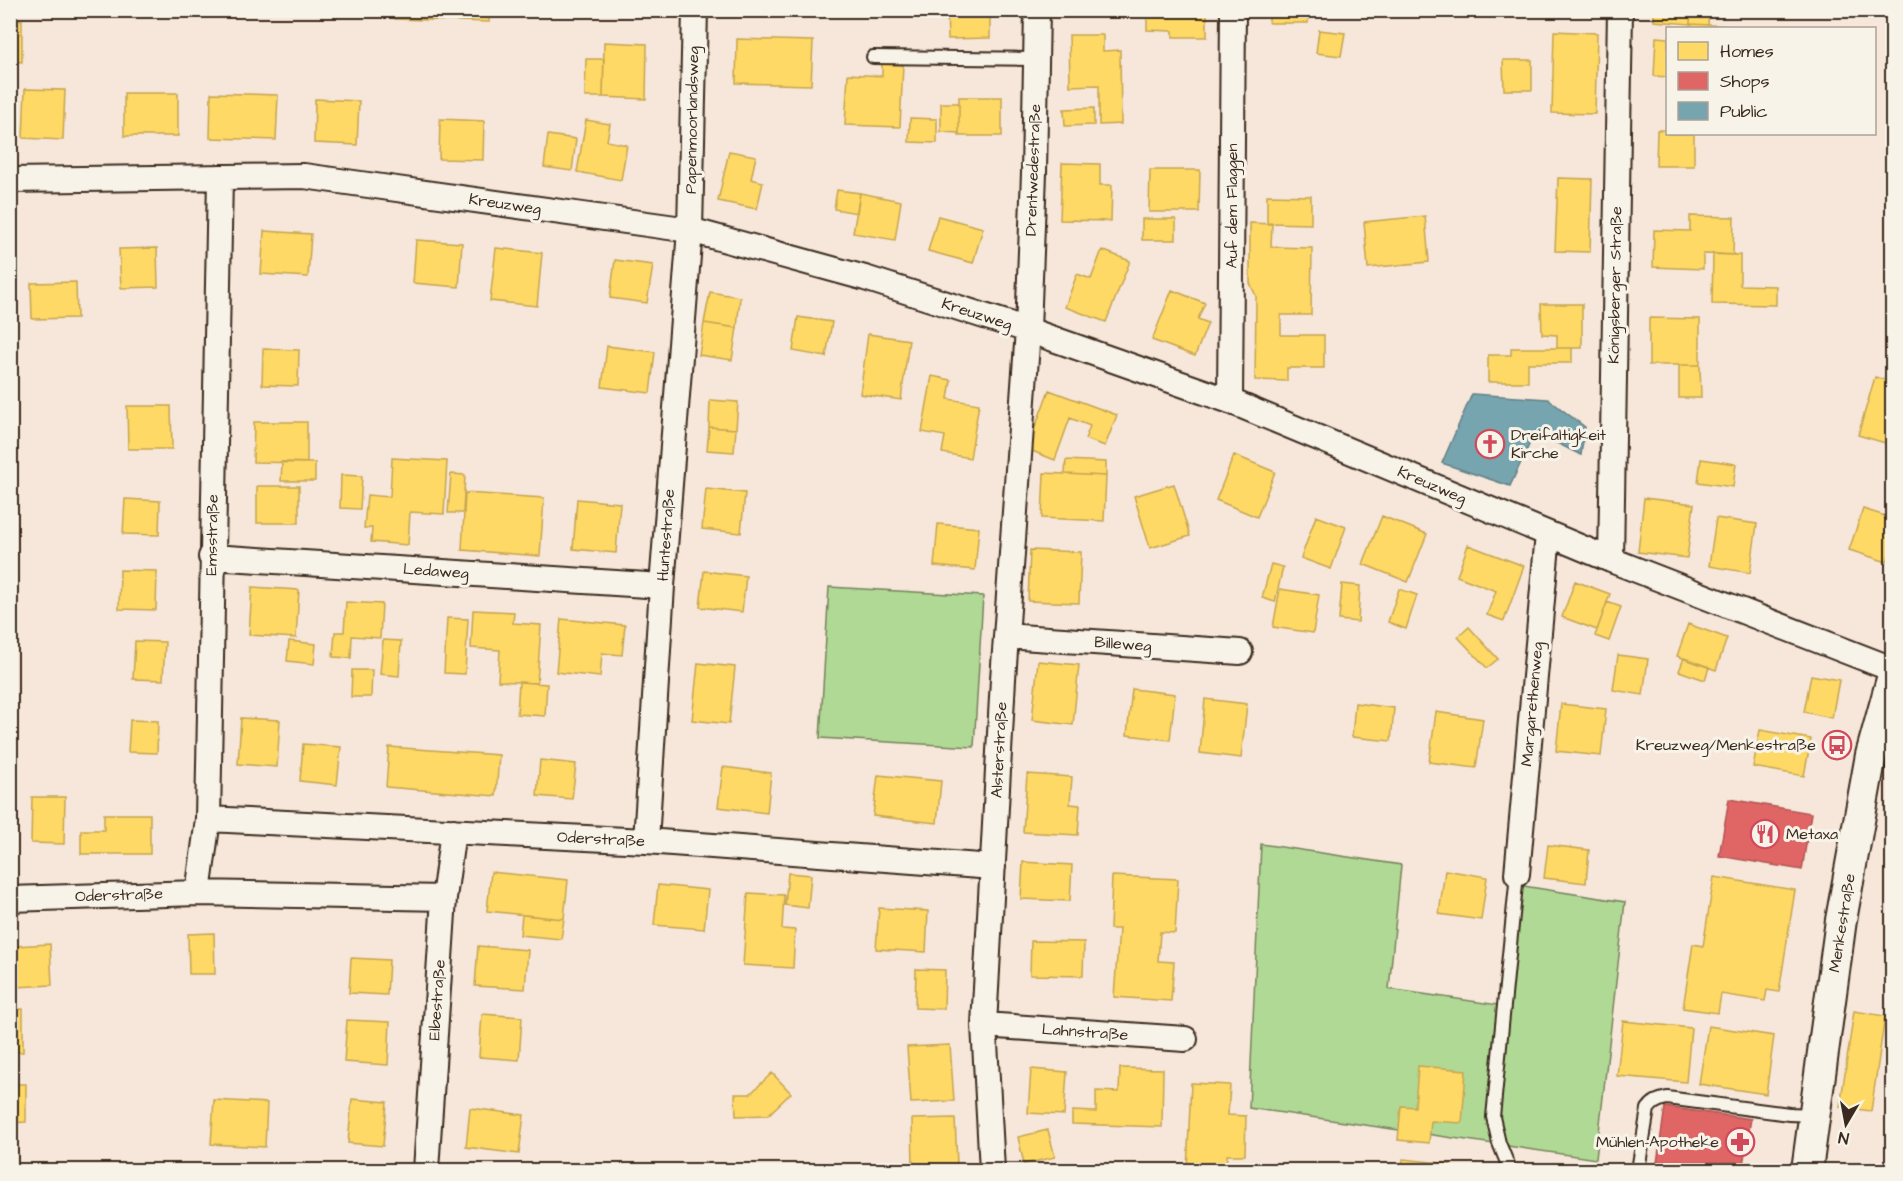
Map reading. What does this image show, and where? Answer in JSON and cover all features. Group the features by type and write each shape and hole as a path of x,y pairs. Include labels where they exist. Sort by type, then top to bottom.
{"street":[{"name":"Papenmoorlandsweg","path":"690,230 695,10"},
{"name":"Drentwedestraße","path":"1028,330 1037,10"},
{"name":"Auf dem Flaggen","path":"1230,401 1233,10"},
{"name":"Königsberger Straße","path":"1611,560 1620,10"},
{"name":"Kreuzweg","path":"10,180 304,176 690,230 866,278 1028,330 1230,401 1611,560 1893,669"},
{"name":"Emsstraße","path":"198,893 208,819 211,557 220,177"},
{"name":"Huntestraße","path":"646,841 662,585 690,230"},
{"name":"Alsterstraße","path":"992,1170 984,1025 1006,636 1028,330"},
{"name":"Margarethenweg","path":"1516,874 1548,534"},
{"name":"Ledaweg","path":"211,557 662,585"},
{"name":"Billeweg","path":"1006,636 1240,652"},
{"name":"Menkestraße","path":"1807,1170 1841,920 1871,755 1893,679"},
{"name":"Oderstraße","path":"208,819 646,841 993,867"},
{"name":"Elbestraße","path":"426,1170 444,898 453,831"},
{"name":"Oderstraße","path":"10,899 198,893 444,898"},
{"name":"Lahnstraße","path":"984,1025 1185,1039"}],"lane":[{"path":"873,57 1036,59"},
{"path":"1510,1170 1499,1143 1493,1117 1516,874"},
{"path":"1638,1170 1648,1109 1652,1103 1659,1100 1667,1098 1815,1116"}],"green space":[{"path":"829,587 983,596 974,747 820,738"},
{"path":"1261,844 1401,865 1389,989 1498,1005 1510,884 1625,902 1596,1159 1249,1108"}],"building: Homes":[{"path":"396,10 490,10 489,22 395,19"},
{"path":"551,10 644,10 644,13 551,13"},
{"path":"852,10 905,10 905,13"},
{"path":"947,10 990,10 990,38 948,39"},
{"path":"1207,10 1207,37 1173,37 1173,31 1147,30 1147,11"},
{"path":"1269,10 1308,10 1308,23 1269,23"},
{"path":"1654,10 1691,10 1690,24 1654,21"},
{"path":"1691,10 1709,10 1708,25 1690,24"},
{"path":"10,20 22,20 22,62 10,61"},
{"path":"1690,24 1729,26 1729,27 1690,27"},
{"path":"1319,30 1345,33 1341,56 1316,53"},
{"path":"1554,31 1597,33 1595,114 1552,113"},
{"path":"1069,35 1103,35 1103,51 1120,50 1121,124 1099,125 1099,85 1070,86"},
{"path":"1656,37 1666,38 1666,77 1654,76"},
{"path":"737,39 813,41 811,85 736,83"},
{"path":"604,42 647,44 646,99 603,97"},
{"path":"586,59 604,59 603,97 585,97"},
{"path":"1503,60 1532,60 1532,90 1504,90"},
{"path":"882,64 903,65 900,127 845,125 848,74 882,76"},
{"path":"25,89 65,90 63,140 23,138"},
{"path":"124,93 178,93 178,136 124,136"},
{"path":"211,93 278,95 276,140 210,138"},
{"path":"959,97 1002,97 1002,136 959,136"},
{"path":"315,99 359,101 357,145 314,143"},
{"path":"941,103 959,103 959,133 941,132"},
{"path":"1094,108 1094,125 1065,126 1064,109"},
{"path":"910,118 937,119 937,143 909,142"},
{"path":"440,119 484,121 483,160 439,159"},
{"path":"586,120 610,124 607,141 627,145 621,180 577,172"},
{"path":"1657,130 1666,130 1666,135 1694,135 1694,166 1656,166"},
{"path":"548,135 576,139 572,171 544,167"},
{"path":"729,151 756,156 751,179 763,182 757,209 718,201"},
{"path":"1062,163 1100,164 1100,185 1112,185 1111,221 1060,220"},
{"path":"1150,170 1200,170 1199,212 1149,212"},
{"path":"1558,178 1592,179 1590,252 1555,251"},
{"path":"837,190 860,193 857,213 834,209"},
{"path":"860,193 901,201 895,240 853,233"},
{"path":"1267,195 1311,196 1311,224 1267,223"},
{"path":"938,216 983,228 973,263 928,251"},
{"path":"1425,216 1429,262 1368,268 1364,222"},
{"path":"1690,216 1734,217 1733,255 1703,254 1703,269 1653,267 1654,230 1690,231"},
{"path":"1142,219 1176,219 1176,240 1142,240"},
{"path":"1250,223 1272,224 1271,247 1312,248 1311,315 1281,315 1281,335 1324,335 1324,368 1287,368 1287,381 1255,380 1256,296 1250,283"},
{"path":"264,231 311,234 308,277 261,274"},
{"path":"416,240 462,243 459,287 413,283"},
{"path":"157,248 158,287 121,288 119,249"},
{"path":"496,248 542,253 537,306 490,301"},
{"path":"1102,250 1130,261 1106,322 1065,307 1077,274 1091,279"},
{"path":"1713,254 1740,255 1740,285 1776,286 1776,305 1712,304"},
{"path":"615,260 653,265 647,303 610,298"},
{"path":"76,282 77,318 32,319 31,283"},
{"path":"1172,290 1205,303 1198,319 1208,323 1195,356 1152,340"},
{"path":"710,292 740,297 737,328 704,323"},
{"path":"1541,304 1582,304 1582,348 1557,348 1557,335 1542,334"},
{"path":"798,317 832,322 826,357 793,351"},
{"path":"1649,318 1700,319 1700,365 1649,365"},
{"path":"704,323 737,328 732,360 699,355"},
{"path":"868,334 909,340 901,400 860,394"},
{"path":"607,346 655,352 650,393 602,387"},
{"path":"1511,348 1572,348 1572,363 1528,363 1528,382 1488,382 1488,355 1511,355"},
{"path":"263,349 299,350 298,386 262,385"},
{"path":"1679,365 1700,365 1701,398 1679,398"},
{"path":"932,376 951,380 948,399 979,404 970,458 942,453 945,436 922,432"},
{"path":"1875,377 1892,382 1892,445 1858,435"},
{"path":"1049,390 1117,415 1105,446 1085,439 1090,426 1070,418 1055,460 1027,449"},
{"path":"710,400 738,402 736,429 709,427"},
{"path":"127,406 171,406 172,449 128,449"},
{"path":"254,422 307,422 307,463 253,462"},
{"path":"709,427 736,429 734,452 707,450"},
{"path":"1234,455 1275,472 1257,517 1216,500"},
{"path":"392,458 447,461 444,514 410,512 408,545 371,542 372,528 364,528 367,495 390,497"},
{"path":"1701,459 1736,464 1733,487 1698,482"},
{"path":"1066,460 1106,462 1106,476 1065,474"},
{"path":"282,462 315,463 315,481 281,481"},
{"path":"1044,473 1106,476 1104,521 1042,518"},
{"path":"451,474 465,475 463,513 448,513"},
{"path":"341,475 362,476 360,509 340,508"},
{"path":"1174,484 1190,536 1150,548 1134,496"},
{"path":"257,486 299,486 299,523 257,523"},
{"path":"706,489 745,493 741,533 702,529"},
{"path":"465,493 544,498 540,556 462,550"},
{"path":"1644,498 1694,504 1687,558 1638,552"},
{"path":"125,499 160,501 159,535 123,534"},
{"path":"577,499 620,503 616,553 573,549"},
{"path":"1863,509 1892,518 1892,544 1887,562 1849,550"},
{"path":"1316,516 1346,527 1331,569 1301,558"},
{"path":"1382,516 1427,534 1408,582 1363,564"},
{"path":"1716,518 1757,524 1750,573 1709,566"},
{"path":"938,524 979,528 975,570 934,566"},
{"path":"1468,545 1524,566 1504,621 1487,615 1496,591 1457,576"},
{"path":"1030,550 1081,552 1079,603 1028,601"},
{"path":"1271,564 1283,567 1275,602 1262,598"},
{"path":"120,570 157,571 156,610 119,609"},
{"path":"704,571 746,576 742,612 700,607"},
{"path":"1575,581 1610,594 1597,630 1562,617"},
{"path":"1342,584 1360,586 1358,622 1339,620"},
{"path":"252,587 299,590 296,638 249,635"},
{"path":"1280,589 1319,595 1313,633 1273,627"},
{"path":"1399,589 1417,595 1406,629 1388,622"},
{"path":"346,602 382,604 380,638 352,636 351,658 333,657 335,632 344,632"},
{"path":"1607,602 1621,607 1609,641 1595,636"},
{"path":"473,610 514,612 513,623 541,625 537,683 498,681 500,650 471,648"},
{"path":"447,618 468,619 465,674 444,673"},
{"path":"561,619 625,625 622,655 602,653 600,677 556,672"},
{"path":"1688,624 1727,638 1716,670 1677,656"},
{"path":"1469,627 1498,659 1487,668 1458,637"},
{"path":"383,640 401,641 399,676 380,674"},
{"path":"135,641 165,642 163,680 133,679"},
{"path":"289,641 316,644 314,664 287,661"},
{"path":"1618,655 1648,659 1643,695 1613,690"},
{"path":"1684,658 1709,667 1705,680 1679,671"},
{"path":"1038,661 1079,665 1073,725 1032,720"},
{"path":"698,663 735,667 729,724 692,720"},
{"path":"352,670 372,670 371,697 351,697"},
{"path":"1811,675 1839,680 1832,718 1804,712"},
{"path":"519,682 547,684 545,716 517,714"},
{"path":"1132,689 1175,694 1170,740 1127,735"},
{"path":"1205,699 1247,704 1241,758 1200,753"},
{"path":"1355,703 1394,708 1391,741 1352,737"},
{"path":"1561,704 1606,709 1601,756 1556,751"},
{"path":"1436,712 1483,719 1476,768 1429,762"},
{"path":"241,718 280,720 277,767 238,764"},
{"path":"130,720 158,721 157,753 128,752"},
{"path":"1760,730 1811,739 1804,776 1753,767"},
{"path":"303,744 341,747 337,785 300,781"},
{"path":"389,747 499,755 496,796 386,787"},
{"path":"540,760 576,764 572,799 537,796"},
{"path":"723,767 771,773 767,813 718,807"},
{"path":"1027,774 1072,777 1070,804 1080,805 1078,835 1023,832"},
{"path":"878,775 941,781 937,823 873,816"},
{"path":"32,797 65,797 64,844 31,843"},
{"path":"104,814 150,814 150,854 81,854 81,830 104,830"},
{"path":"1548,845 1589,850 1586,883 1544,878"},
{"path":"1023,862 1072,865 1070,901 1021,899"},
{"path":"1445,870 1487,877 1481,920 1439,914"},
{"path":"491,872 568,880 564,919 487,911"},
{"path":"788,873 811,875 808,908 785,905"},
{"path":"1112,876 1178,879 1175,933 1160,932 1158,961 1174,962 1171,1001 1114,997 1119,929 1110,929"},
{"path":"1714,877 1795,890 1779,992 1767,990 1765,1001 1721,994 1718,1013 1683,1008 1693,944 1703,946"},
{"path":"658,885 708,890 704,929 654,925"},
{"path":"748,893 784,895 782,929 795,930 793,968 743,965"},
{"path":"879,908 928,911 926,952 876,949"},
{"path":"522,915 564,919 561,939 520,935"},
{"path":"214,933 215,974 189,974 188,934"},
{"path":"1031,941 1084,942 1083,976 1030,975"},
{"path":"50,944 52,985 16,987 14,946"},
{"path":"478,946 528,950 525,989 475,986"},
{"path":"351,958 389,960 387,995 349,993"},
{"path":"916,969 945,970 944,1009 915,1008"},
{"path":"10,1009 23,1009 23,1052 10,1052"},
{"path":"1854,1011 1885,1016 1871,1111 1840,1107"},
{"path":"482,1014 522,1017 519,1060 479,1057"},
{"path":"347,1020 390,1022 388,1065 344,1062"},
{"path":"1623,1021 1691,1028 1686,1082 1617,1076"},
{"path":"1708,1026 1774,1036 1766,1094 1699,1084"},
{"path":"950,1045 954,1101 911,1103 907,1047"},
{"path":"1418,1066 1466,1070 1462,1123 1431,1121 1429,1143 1398,1140 1401,1106 1415,1107"},
{"path":"1120,1068 1163,1069 1162,1127 1072,1124 1072,1111 1096,1112 1096,1091 1119,1092"},
{"path":"1031,1069 1067,1072 1064,1115 1028,1113"},
{"path":"772,1073 791,1093 768,1115 736,1116 735,1094 750,1094"},
{"path":"1191,1083 1230,1085 1228,1115 1246,1116 1245,1155 1227,1155 1226,1170 1187,1170"},
{"path":"10,1084 26,1084 26,1122 10,1123"},
{"path":"352,1099 387,1102 383,1146 348,1143"},
{"path":"214,1100 267,1103 265,1147 211,1144"},
{"path":"470,1108 524,1115 519,1154 466,1147"},
{"path":"955,1118 957,1165 913,1167 912,1119"},
{"path":"1048,1130 1055,1157 1024,1164 1018,1137"},
{"path":"1403,1159 1450,1164 1450,1170 1402,1170"}],"building: Shops":[{"name":"Metaxa","path":"1729,799 1811,813 1802,870 1719,856"},
{"path":"1892,923 1892,955 1888,954"},
{"path":"1665,1107 1751,1119 1742,1170 1656,1170"}],"building: Public":[{"name":"Dreifaltigkeit Kirche","path":"1472,394 1548,399 1585,427 1581,455 1535,432 1510,486 1442,463"}],"place":[{"name":"Dreifaltigkeit Kirche","path":"1490,444"},
{"name":"Kreuzweg/Menkestraße","path":"1837,745"},
{"name":"Metaxa","path":"1765,834"},
{"name":"Mühlen-Apotheke","path":"1740,1142"}]}
